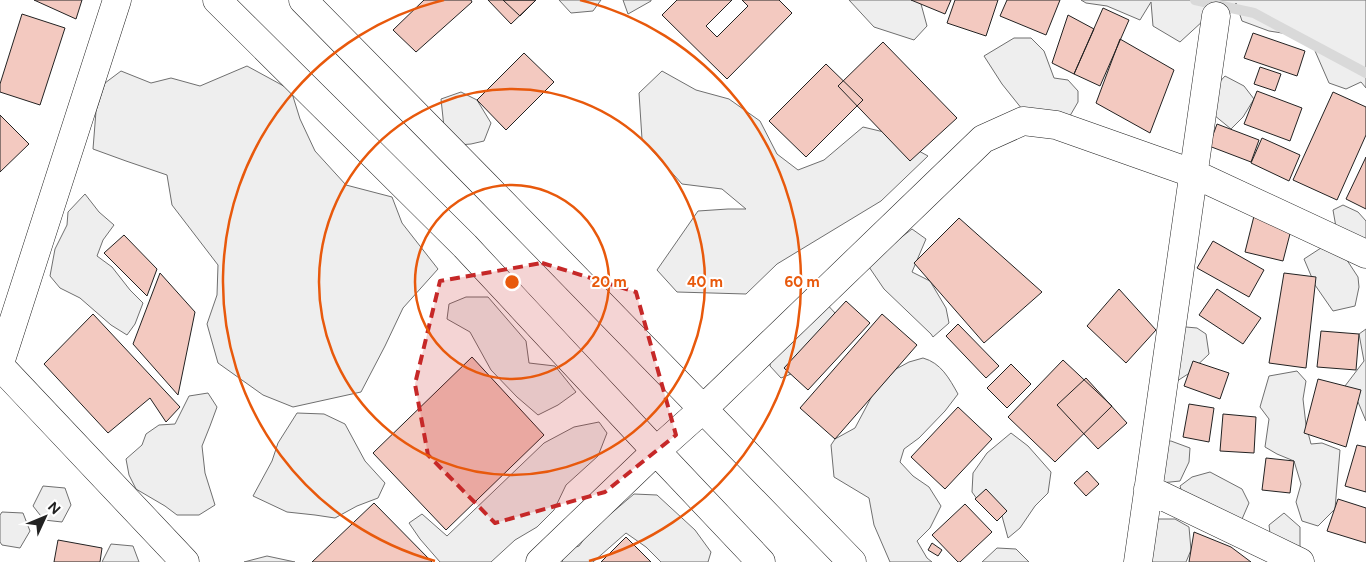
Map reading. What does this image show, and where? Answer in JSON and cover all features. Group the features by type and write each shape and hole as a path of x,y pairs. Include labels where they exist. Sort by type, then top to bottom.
{"street":[{"path":"117,0 0,365 185,562"},
{"path":"217,0 465,246 761,562"},
{"path":"303,0 486,185 852,562"},
{"path":"1138,562 1192,173 1216,16"},
{"path":"540,562 656,451 703,409 983,139 1023,121 1056,125 1192,173 1366,254"},
{"path":"1148,489 1300,562"}],"highlighted area":[{"path":"542,263 636,292 676,435 605,492 495,523 428,455 415,384 440,281"}],"shaded area":[{"path":"559,0 601,0 593,11 571,13"},
{"path":"623,0 651,0 651,1 628,14"},
{"path":"849,0 918,0 921,4 927,26 914,40 874,27"},
{"path":"1081,0 1366,0 1366,88 1361,82 1346,89 1329,83 1312,44 1295,35 1269,31 1242,21 1236,3 1225,22 1204,20 1180,42 1153,26 1151,2 1140,20 1107,6 1086,3"},
{"path":"1014,38 1031,38 1044,51 1054,78 1068,80 1078,91 1078,102 1067,121 1022,109 1002,84 984,56"},
{"path":"247,66 291,90 300,119 315,151 346,185 392,197 402,223 438,269 403,308 361,392 293,407 263,395 218,363 207,324 217,295 218,265 172,205 167,175 93,149 96,111 105,83 121,71 151,83 171,78 200,86"},
{"path":"662,71 696,90 729,99 760,121 777,154 798,170 824,160 863,127 884,132 928,156 881,201 777,264 746,294 677,292 657,270 698,211 746,209 722,189 682,184 642,139 639,93"},
{"path":"1225,76 1244,86 1254,99 1243,117 1231,129 1214,115 1214,88"},
{"path":"461,92 477,100 491,123 484,141 446,146 441,99"},
{"path":"85,194 99,212 114,225 103,240 97,256 112,267 143,303 135,324 127,335 111,325 80,298 60,288 50,276 55,249 67,225 68,212"},
{"path":"1343,205 1358,212 1366,221 1366,245 1341,251 1358,277 1359,287 1355,306 1333,311 1315,285 1304,259 1324,246 1340,250 1333,210"},
{"path":"912,229 926,239 912,272 930,281 946,308 949,323 933,337 884,289 867,264"},
{"path":"466,297 488,297 526,341 529,363 555,366 576,392 558,405 538,415 517,397 491,370 470,332 447,319 449,304"},
{"path":"824,301 835,313 806,368 781,378 770,366 773,332"},
{"path":"1175,326 1197,328 1206,334 1209,354 1188,374 1174,383"},
{"path":"1366,329 1366,421 1358,402 1345,386 1364,361 1359,334"},
{"path":"923,358 940,367 958,394 945,411 919,438 904,449 900,462 913,476 929,487 941,506 930,528 917,541 927,558 932,562 890,562 874,525 869,498 834,477 831,445 835,439 855,428 872,396 896,369 909,362"},
{"path":"1297,371 1306,381 1303,399 1306,425 1311,444 1322,443 1340,450 1335,509 1318,526 1302,521 1296,502 1301,484 1294,461 1265,447 1269,419 1260,407 1269,376"},
{"path":"208,393 217,407 202,446 205,473 215,505 199,515 177,515 136,489 129,475 126,459 142,445 146,434 159,425 175,424 189,396"},
{"path":"297,413 324,414 345,424 365,461 385,483 378,498 357,506 335,518 287,512 253,496 272,461 278,443"},
{"path":"599,422 607,433 598,456 566,485 554,510 537,527 515,540 491,562 440,562 409,523 422,514 447,536 544,443 574,427"},
{"path":"1011,433 1028,446 1051,472 1048,493 1035,506 1020,528 1008,538 1002,516 982,506 972,492 973,473 987,453"},
{"path":"1171,441 1190,448 1189,462 1180,481 1161,483 1155,442"},
{"path":"1210,472 1242,489 1249,503 1239,526 1185,502 1180,486 1192,477"},
{"path":"43,486 65,488 71,505 62,522 44,520 33,506"},
{"path":"634,494 657,495 695,530 711,552 708,562 661,562 646,547 626,533 593,562 562,562 566,550 579,546 595,524"},
{"path":"2,512 23,513 30,531 20,548 2,545 0,542 0,515"},
{"path":"1284,513 1300,527 1300,548 1271,542 1269,525"},
{"path":"1153,519 1175,519 1189,527 1191,550 1186,562 1136,562"},
{"path":"111,544 133,546 139,562 102,562"},
{"path":"997,548 1016,549 1029,562 982,562"},
{"path":"267,556 295,562 244,562"}],"building":[{"path":"34,0 82,0 76,19"},
{"path":"424,0 471,0 472,2 416,52 393,30"},
{"path":"488,0 536,0 511,24"},
{"path":"503,0 536,0 520,16"},
{"path":"677,0 732,0 706,26 717,37 748,6 742,0 779,0 792,13 727,79 662,15"},
{"path":"911,0 951,0 945,14"},
{"path":"955,0 998,0 986,36 947,23"},
{"path":"1007,0 1060,0 1046,35 1000,16"},
{"path":"1103,8 1129,20 1100,86 1074,74"},
{"path":"22,14 65,28 40,105 0,92 0,84"},
{"path":"1068,15 1094,29 1074,74 1052,63"},
{"path":"1253,33 1305,51 1297,76 1244,58"},
{"path":"1120,39 1174,70 1150,133 1096,103"},
{"path":"883,42 957,118 910,161 838,86"},
{"path":"524,53 554,82 506,130 477,100"},
{"path":"826,64 863,100 806,157 769,121"},
{"path":"1260,67 1281,74 1275,91 1254,84"},
{"path":"1257,91 1302,108 1290,141 1244,124"},
{"path":"1333,92 1366,107 1366,135 1337,200 1293,180"},
{"path":"0,115 29,144 0,172"},
{"path":"1217,124 1259,140 1251,162 1209,146"},
{"path":"1262,138 1300,155 1289,181 1251,163"},
{"path":"1366,157 1366,209 1346,199"},
{"path":"1254,216 1292,226 1283,261 1245,252"},
{"path":"959,218 1042,292 984,343 914,263"},
{"path":"124,235 157,269 147,296 104,253"},
{"path":"1213,241 1264,270 1249,297 1197,268"},
{"path":"160,273 195,312 178,395 133,344"},
{"path":"1284,273 1316,277 1306,368 1269,363"},
{"path":"1119,289 1156,330 1126,363 1087,326"},
{"path":"1217,289 1261,318 1243,344 1199,315"},
{"path":"846,301 870,323 808,390 784,368"},
{"path":"93,314 180,407 166,422 150,398 108,433 44,364"},
{"path":"882,314 917,345 835,439 800,408"},
{"path":"958,324 999,366 986,378 946,336"},
{"path":"1321,331 1359,334 1356,370 1317,367"},
{"path":"472,357 544,435 446,530 373,453"},
{"path":"1063,360 1112,406 1055,462 1008,417"},
{"path":"1193,361 1229,373 1220,399 1184,386"},
{"path":"1011,364 1031,384 1007,408 987,388"},
{"path":"1086,378 1127,423 1098,449 1057,405"},
{"path":"1318,379 1361,390 1346,447 1304,433"},
{"path":"1189,404 1214,408 1209,442 1183,437"},
{"path":"958,407 992,439 945,489 911,457"},
{"path":"1223,414 1256,417 1254,453 1220,451"},
{"path":"1357,445 1366,447 1366,492 1345,486"},
{"path":"1266,458 1294,461 1290,493 1262,490"},
{"path":"1087,471 1099,484 1086,496 1074,483"},
{"path":"986,489 1007,511 997,521 975,499"},
{"path":"1338,499 1366,508 1366,543 1327,531"},
{"path":"374,503 432,562 312,562"},
{"path":"965,504 992,532 958,562 932,535"},
{"path":"1194,532 1231,547 1251,562 1189,562"},
{"path":"626,537 651,562 601,562"},
{"path":"58,540 102,548 100,562 54,562"},
{"path":"932,543 942,550 938,556 928,550"}],"waterway":[{"path":"1195,0 1254,13 1366,73"}]}
